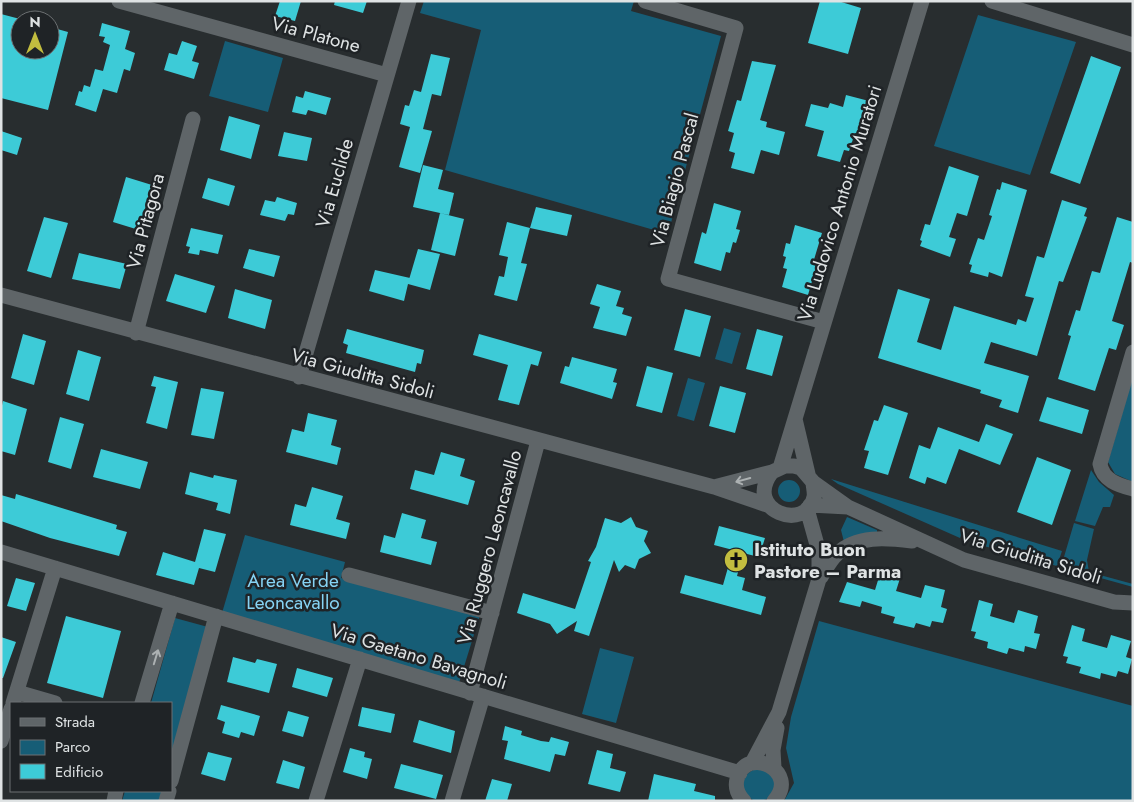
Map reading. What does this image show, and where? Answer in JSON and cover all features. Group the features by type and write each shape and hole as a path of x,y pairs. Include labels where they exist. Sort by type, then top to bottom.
{"street":[{"name":"Via Platone","path":"119,1 387,74"},
{"name":"Via Euclide","path":"299,377 409,1"},
{"name":"Via Biagio Pascal","path":"645,1 736,28 668,279 824,322"},
{"name":"Via Ludovico Antonio Muratori","path":"776,470 824,322 922,1"},
{"path":"992,1 1133,45"},
{"name":"Via Pitagora","path":"136,333 193,119"},
{"name":"Via Giuditta Sidoli","path":"1,295 299,377 714,487 770,506 783,515 792,516 808,507 848,507"},
{"path":"1133,352 1100,464 1103,473 1110,480 1133,489"},
{"path":"774,768 773,750 779,712 818,582 820,556 808,507 814,497 794,417"},
{"name":"Via Ruggero Leoncavallo","path":"452,801 477,694 492,613 538,441"},
{"name":"Via Giuditta Sidoli","path":"714,487 794,466 848,507 937,548 971,562 1114,602 1133,612"},
{"path":"770,506 764,493 765,484 776,470"},
{"path":"783,515 814,536"},
{"name":"Via Giuditta Sidoli","path":"818,582 836,554 857,543 890,538 919,542 937,548"},
{"name":"Via Gaetano Bavagnoli","path":"1,552 740,773"},
{"path":"47,702 15,698 55,568"},
{"path":"349,575 492,613"},
{"name":"Via Giuditta Sidoli","path":"1114,602 1133,603"},
{"path":"142,702 172,603"},
{"path":"172,777 216,616"},
{"path":"316,801 360,659"},
{"path":"1,741 10,712"},
{"path":"742,800 736,784 740,773 752,763 779,712"},
{"path":"752,763 764,763 774,768 778,774 781,787 774,801"}],"green space":[{"path":"424,1 634,1 631,11 721,36 668,234 445,170 481,30 420,13"},
{"path":"978,15 1076,42 1030,175 934,146"},
{"path":"225,41 283,58 268,112 209,96"},
{"path":"724,328 741,333 732,364 715,359"},
{"path":"1133,376 1133,482 1115,474 1108,462"},
{"path":"688,378 705,383 694,421 677,416"},
{"path":"1091,470 1099,482 1114,495 1110,507 1103,507 1095,526 1075,521"},
{"path":"831,479 1062,551 1057,566 973,543 976,531 964,527 960,538 838,484"},
{"path":"785,480 793,480 800,487 800,495 793,502 785,502 778,495 778,487"},
{"path":"847,517 877,530 877,532 844,542 841,530"},
{"path":"1074,523 1094,529 1087,560 1089,572 1133,584 1133,587 1061,567"},
{"name":"Area Verde Leoncavallo","path":"245,535 345,562 341,578 480,615 459,683 222,613"},
{"path":"175,618 208,627 172,757 172,702 151,702"},
{"path":"819,621 1133,706 1133,801 784,801 794,783 786,748 791,717"},
{"path":"600,648 634,657 616,723 582,714"},
{"path":"759,769 770,774 775,785 770,796 759,801 748,796 743,785 748,774"},
{"path":"125,792 163,792 160,801 122,801"}],"building":[{"path":"280,1 301,1 295,21 275,16"},
{"path":"335,1 367,1 363,13 334,5"},
{"path":"820,1 838,1 861,8 848,54 808,43"},
{"path":"1,14 10,16 10,60 60,60 60,30 68,32 48,110 1,98"},
{"path":"102,23 130,31 125,49 135,53 130,71 124,69 117,93 103,89 96,112 75,105 79,91 82,92 84,85 90,87 95,69 103,71 110,45 103,42 105,37 99,36"},
{"path":"182,41 197,46 192,61 199,63 194,79 164,70 169,53 177,55"},
{"path":"431,54 450,58 441,96 432,94 423,129 432,131 420,173 399,167 410,127 400,124 405,105 409,106 414,90 421,92"},
{"path":"1091,56 1121,67 1080,184 1050,173"},
{"path":"752,61 776,65 760,120 767,122 766,127 785,132 779,155 761,150 754,174 731,168 735,153 729,151 734,133 728,131 737,100 741,101"},
{"path":"305,91 331,98 326,115 308,110 306,115 292,112 296,96 303,98"},
{"path":"846,95 869,101 860,135 855,133 849,151 844,150 840,162 817,156 824,131 805,126 811,104 828,108 830,103 843,107"},
{"path":"229,116 260,125 251,159 220,150"},
{"path":"1,131 22,138 17,155 1,150"},
{"path":"284,132 312,138 307,161 278,156"},
{"path":"423,165 443,170 438,189 454,193 449,215 413,207"},
{"path":"949,166 979,176 967,216 957,213 949,237 956,239 950,257 920,246 925,224 930,225"},
{"path":"126,177 152,185 139,230 113,222"},
{"path":"208,178 235,186 229,206 202,198"},
{"path":"1002,182 1027,190 1002,277 989,272 988,277 970,272 972,265 969,264 978,238 984,240 992,216 989,215 997,189 1000,190"},
{"path":"277,197 297,203 294,215 288,214 285,221 260,215 265,200 275,202"},
{"path":"1062,200 1087,208 1084,216 1087,217 1063,282 1059,281 1037,356 991,342 984,363 1029,376 1018,413 999,407 1002,400 980,393 981,390 878,358 898,289 930,299 917,342 941,350 954,306 1016,325 1018,319 1026,322 1034,298 1025,296 1037,256 1044,258"},
{"path":"714,203 741,211 736,229 740,230 736,243 733,242 730,253 726,252 721,271 694,263 702,232 706,234"},
{"path":"536,207 572,215 567,236 530,228"},
{"path":"440,213 464,219 455,256 431,250"},
{"path":"44,217 68,223 51,278 27,271"},
{"path":"1117,217 1133,222 1133,263 1130,262 1112,321 1124,325 1116,350 1109,348 1095,391 1058,379 1071,336 1068,335 1076,310 1080,311 1092,271 1100,273"},
{"path":"507,222 530,228 521,263 527,264 517,301 494,295 499,276 504,277 508,257 499,255"},
{"path":"795,225 822,233 813,263 817,264 808,295 782,287 787,269 783,268 786,257 783,256 786,243 790,244"},
{"path":"191,228 223,235 218,254 200,250 199,255 188,253 190,247 186,246"},
{"path":"249,249 280,256 274,277 243,268"},
{"path":"418,249 440,254 430,290 408,284 404,301 369,291 375,270 410,278"},
{"path":"79,253 127,264 120,289 72,279"},
{"path":"175,274 215,286 206,313 166,301"},
{"path":"597,284 621,291 616,306 624,308 622,314 632,317 626,336 593,328 600,307 590,304"},
{"path":"235,289 272,300 265,329 228,318"},
{"path":"685,309 711,316 700,357 674,350"},
{"path":"347,329 424,350 421,364 417,363 415,372 346,353 348,345 343,343"},
{"path":"757,329 783,336 772,376 746,369"},
{"path":"23,334 46,341 34,385 11,378"},
{"path":"479,334 542,352 538,366 531,364 519,405 498,400 508,365 473,355"},
{"path":"78,350 101,357 89,401 66,394"},
{"path":"572,357 617,369 613,382 617,383 612,399 560,383 565,366 569,367"},
{"path":"647,366 673,373 662,413 636,406"},
{"path":"154,376 178,382 167,429 146,423 156,387 151,386"},
{"path":"720,386 746,393 735,433 709,426"},
{"path":"201,388 224,392 214,439 191,435"},
{"path":"1047,397 1089,410 1082,434 1039,421"},
{"path":"3,401 27,409 15,455 1,451 1,410"},
{"path":"884,405 908,413 888,475 864,468 869,451 864,450 874,420 878,421"},
{"path":"308,413 337,420 331,445 341,448 337,465 286,452 292,429 304,432"},
{"path":"60,417 84,424 71,469 48,462"},
{"path":"986,424 1013,434 1000,465 959,449 946,484 927,477 925,484 909,478 919,445 930,449 938,427 979,442"},
{"path":"101,449 148,462 140,489 93,477"},
{"path":"441,452 465,459 460,476 475,481 468,505 410,489 415,470 434,475"},
{"path":"1037,457 1071,470 1052,525 1017,512"},
{"path":"190,472 213,478 214,475 237,480 230,514 216,510 218,503 185,494"},
{"path":"312,487 343,496 336,519 350,523 346,539 290,525 295,504 306,507"},
{"path":"16,494 117,525 116,529 127,532 119,556 50,538 1,521 1,495 15,499"},
{"path":"402,513 426,520 421,538 437,542 431,565 380,552 384,535 395,538"},
{"path":"631,517 636,527 648,531 644,541 651,553 639,559 635,569 625,565 619,572 614,560 589,636 574,631 577,621 557,634 550,624 517,613 523,593 575,609 591,562 588,561 596,547 605,518 621,523"},
{"path":"719,526 765,538 759,557 743,553 737,576 745,578 742,590 766,597 761,615 680,593 685,575 723,585 733,550 714,545"},
{"path":"204,529 226,534 215,572 199,568 194,585 156,575 163,552 195,562"},
{"path":"888,568 902,572 896,591 921,598 925,585 945,590 941,607 947,609 943,623 932,621 930,627 916,623 914,628 893,623 895,617 881,613 882,607 862,601 860,607 839,602 847,582 875,590 879,577 885,579"},
{"path":"16,578 35,583 26,611 7,606"},
{"path":"979,600 993,604 990,616 1014,623 1018,610 1038,616 1034,633 1040,634 1036,649 1025,646 1024,652 1009,648 1007,654 987,648 988,642 974,638 976,632 971,631"},
{"path":"66,616 121,631 103,698 47,683"},
{"path":"1072,625 1085,629 1082,641 1107,648 1111,635 1131,641 1126,657 1132,659 1128,674 1118,671 1116,677 1101,673 1100,679 1079,673 1081,667 1066,663 1068,657 1063,656"},
{"path":"1,637 16,642 3,678 1,678"},
{"path":"233,657 255,663 257,659 277,664 269,693 227,682"},
{"path":"297,668 333,678 327,697 292,687"},
{"path":"221,705 260,716 254,736 241,732 239,738 222,733 225,722 217,719"},
{"path":"362,707 395,714 391,733 358,726"},
{"path":"288,711 309,717 303,737 282,731"},
{"path":"419,720 455,731 451,753 413,742"},
{"path":"505,726 522,731 521,735 541,741 549,742 551,737 569,742 565,756 555,754 550,772 504,759 508,741 502,740"},
{"path":"350,748 365,752 364,757 372,759 367,779 343,772"},
{"path":"597,750 613,754 610,768 626,772 620,792 588,784"},
{"path":"208,752 232,758 225,781 201,774"},
{"path":"283,760 305,767 299,789 276,783"},
{"path":"401,764 443,775 436,799 394,788"},
{"path":"654,774 696,784 694,791 715,796 715,801 648,801"},
{"path":"492,779 512,784 507,801 485,801"}],"place":[{"name":"Istituto Buon Pastore – Parma","path":"736,560"}]}
